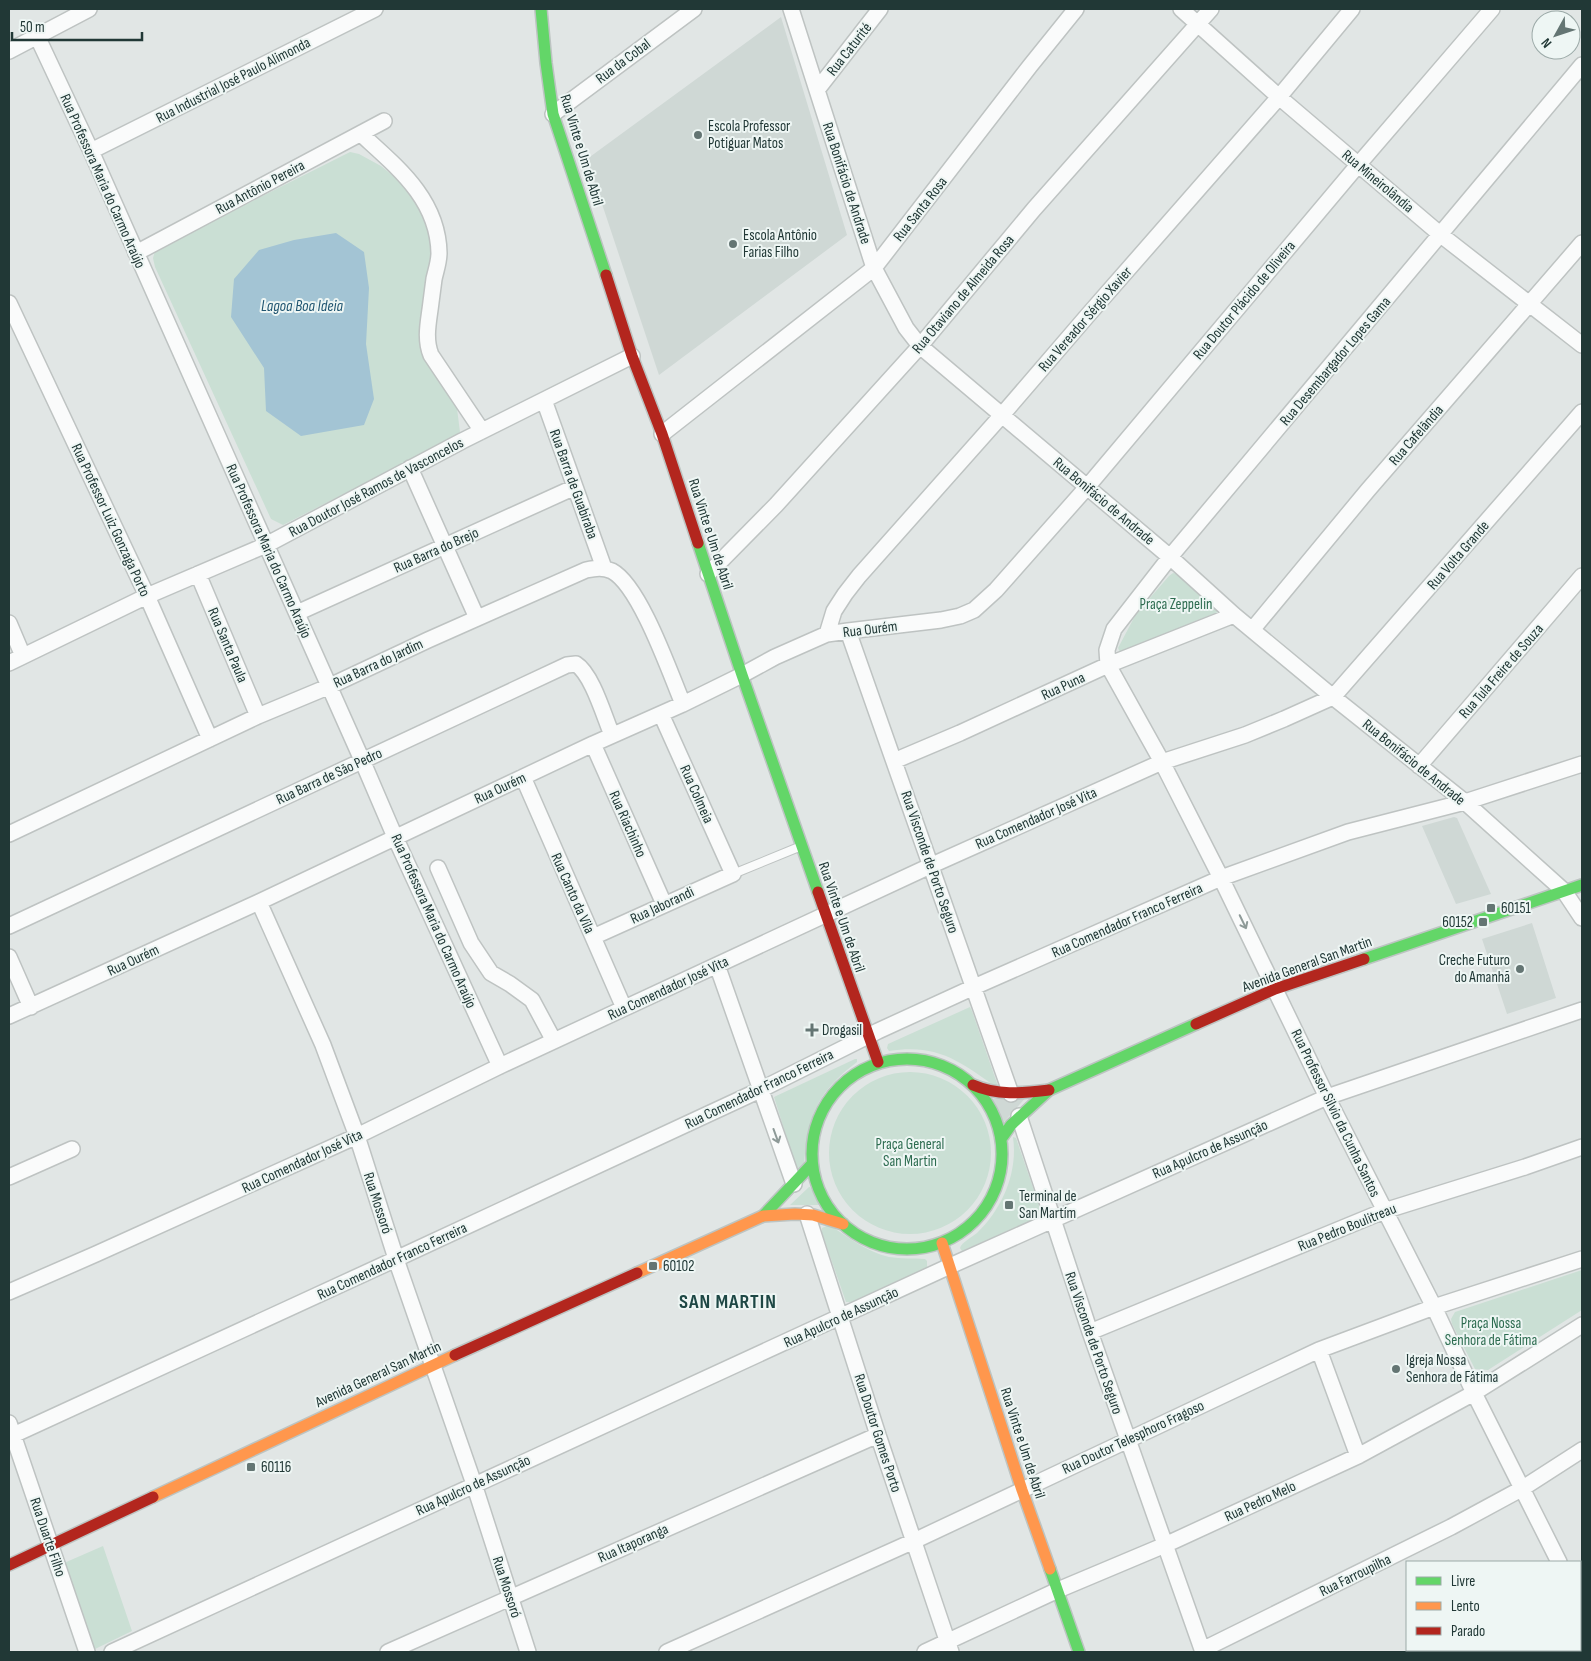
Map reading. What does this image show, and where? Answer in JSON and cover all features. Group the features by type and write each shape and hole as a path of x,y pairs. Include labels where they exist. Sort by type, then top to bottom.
{"main road":[{"name":"Rua Vinte e Um de Abril","path":"541,9 552,114 632,356 662,434 742,675 878,1062"},
{"name":"Avenida General San Martin","path":"1001,1139 1019,1116 1049,1090 1276,989 1582,885"},
{"path":"900,1059 922,1060 943,1066 959,1074 973,1085 991,1110 1001,1139 1002,1161 998,1182 990,1202 977,1219 961,1233 942,1243 922,1248 900,1249 879,1245 860,1237 831,1212 822,1197 816,1181 812,1164 812,1142 817,1121 827,1102 841,1084 858,1071 878,1062 900,1059"},
{"name":"Avenida General San Martin","path":"973,1085 990,1093 1011,1094 1049,1090"},
{"name":"Avenida General San Martin","path":"764,1216 812,1164"},
{"name":"Avenida General San Martin","path":"9,1566 432,1366 764,1216 807,1214 828,1218 843,1224"},
{"name":"Rua Vinte e Um de Abril","path":"942,1243 1022,1490 1080,1652"}],"street":[{"path":"9,50 89,9"},
{"name":"Rua Industrial José Paulo Alimonda","path":"91,151 376,9"},
{"name":"Rua Bonifácio de Andrade","path":"791,9 874,268 906,328 920,346 1088,486 1234,615 1465,802 1564,891 1582,918"},
{"name":"Rua Caturité","path":"817,90 880,9"},
{"name":"Rua Santa Rosa","path":"662,434 874,268 1076,9"},
{"name":"Rua Mineirolândia","path":"1181,9 1279,97 1441,235 1529,305 1582,344"},
{"name":"Rua Otaviano de Almeida Rosa","path":"708,574 776,505 920,346 1034,209 1211,9"},
{"name":"Rua Vereador Sérgio Xavier","path":"827,634 834,612 845,594 1279,97 1352,9"},
{"name":"Rua Doutor Plácido de Oliveira","path":"996,590 1088,486 1492,9"},
{"name":"Rua da Cobal","path":"552,114 687,11"},
{"name":"Rua Professora Maria do Carmo Araújo","path":"36,36 91,151 330,686 395,837 500,1066"},
{"name":"Rua Desembargador Lopes Gama","path":"1108,665 1107,650 1114,629 1170,557 1582,66"},
{"name":"Rua Antônio Pereira","path":"136,253 384,121"},
{"name":"Rua Doutor José Ramos de Vasconcelos","path":"361,134 408,178 417,189 432,219 439,255 434,281 427,345 431,355 482,431"},
{"name":"Rua Cafelândia","path":"1252,630 1368,490 1582,243"},
{"name":"Rua Professor Luiz Gonzaga Porto","path":"9,303 147,596 210,740"},
{"name":"Rua Doutor José Ramos de Vasconcelos","path":"9,663 147,596 266,545 410,468 632,356"},
{"name":"Rua Barra de Guabiraba","path":"544,400 604,568"},
{"name":"Rua Volta Grande","path":"1333,697 1582,412"},
{"path":"410,468 477,618"},
{"name":"Rua Barra do Brejo","path":"297,613 575,487"},
{"path":"604,568 614,572 621,578 633,593 647,619 683,704"},
{"name":"Rua Barra do Jardim","path":"9,834 258,716 330,686 477,618 586,570 604,568"},
{"name":"Rua Santa Paula","path":"198,574 258,716"},
{"name":"Rua Tula Freire de Souza","path":"1419,766 1582,576"},
{"name":"Rua Ourém","path":"9,1016 259,902 592,744 662,714 775,657 827,634 942,620 960,616 974,610 996,590"},
{"name":"Rua Puna","path":"894,761 1108,665 1234,615"},
{"path":"9,624 24,656"},
{"name":"Rua Visconde de Porto Seguro","path":"848,631 1011,1094"},
{"name":"Rua Barra de São Pedro","path":"9,926 572,663 580,666 591,682 612,735"},
{"name":"Rua Professor Silvio da Cunha Santos","path":"1108,665 1162,762 1221,878 1327,1097 1434,1307 1474,1393 1560,1561"},
{"name":"Rua Comendador José Vita","path":"9,1292 357,1136 500,1066 930,866 1162,762 1244,735 1333,697"},
{"name":"Rua Colmeia","path":"662,714 733,874"},
{"name":"Rua Riachinho","path":"592,744 664,904"},
{"path":"1575,766 1582,750"},
{"name":"Rua Comendador Franco Ferreira","path":"10,1432 396,1260 760,1090 868,1036 1221,878 1348,832 1465,802 1575,766"},
{"name":"Rua Canto da Vila","path":"523,777 624,1008"},
{"path":"438,868 471,943 491,973 532,1000 554,1041"},
{"name":"Rua Jaborandi","path":"593,937 733,874"},
{"name":"Rua Mossoró","path":"259,902 323,1045 357,1136 396,1260 474,1484 528,1652"},
{"path":"9,957 31,1007"},
{"path":"717,965 794,1184"},
{"name":"Rua Apulcro de Assunção","path":"112,1652 950,1266 1327,1097 1582,1010"},
{"name":"Rua Visconde de Porto Seguro","path":"1019,1116 1090,1332 1203,1651"},
{"name":"Rua Pedro Boulitreau","path":"1090,1332 1384,1210 1525,1167 1582,1147"},
{"path":"9,1176 72,1149"},
{"name":"Rua Doutor Gomes Porto","path":"807,1214 949,1647"},
{"name":"Rua Doutor Telesphoro Fragoso","path":"666,1652 914,1541 1319,1350 1434,1307 1582,1259"},
{"name":"Rua Pedro Melo","path":"925,1652 949,1647 1058,1590 1165,1545 1358,1456 1474,1393 1582,1324"},
{"path":"1319,1350 1358,1456"},
{"name":"Rua Duarte Filho","path":"10,1432 87,1652"},
{"name":"Rua Itaporanga","path":"388,1652 878,1435"},
{"name":"Rua Farroupilha","path":"1203,1651 1451,1528 1523,1488 1582,1450"}],"lane":[{"path":"733,874 801,846"}],"shaded area":[{"path":"781,17 847,235 659,375 587,159"},
{"path":"1454,817 1457,818 1491,894 1456,904 1422,826"},
{"name":"Creche Futuro do Amanhã","path":"1532,923 1556,998 1507,1014 1482,939"},
{"path":"1028,1095 1003,1123 991,1099"}],"green space":[{"path":"350,152 359,154 381,166 408,188 428,223 434,256 423,327 456,401 460,432 457,436 283,525 271,519 155,267 153,258 155,251 159,248"},
{"name":"Praça Zeppelin","path":"1173,573 1178,574 1218,612 1120,652 1118,648 1136,614"},
{"path":"970,1007 999,1089 960,1063 935,1052 906,1049 889,1051 887,1048 888,1044"},
{"path":"857,1059 857,1062 832,1084 816,1107 811,1120 805,1149 804,1167 797,1170 774,1097"},
{"name":"Praça General San Martin","path":"918,1072 934,1075 948,1081 962,1090 973,1101 988,1129 991,1153 990,1169 982,1191 973,1205 962,1216 934,1231 902,1234 886,1231 872,1225 858,1216 847,1205 832,1177 829,1145 832,1129 838,1115 847,1101 858,1090 886,1075"},
{"path":"1013,1137 1016,1138 1041,1211 1041,1217 962,1251 961,1246 986,1223 1007,1189 1013,1163"},
{"path":"809,1187 820,1205 790,1205"},
{"path":"829,1225 873,1252 889,1257 925,1259 927,1267 854,1302 846,1302 822,1233 822,1228"},
{"name":"Praça Nossa Senhora de Fátima","path":"1582,1270 1582,1310 1488,1370 1475,1369 1452,1324 1451,1319 1455,1312"},
{"path":"103,1546 132,1631 93,1650 64,1563"}],"water":[{"name":"Lagoa Boa Ideia","path":"336,233 364,252 369,288 366,344 374,399 364,425 301,436 266,411 264,368 231,317 234,279 259,250 294,240"}],"traffic: fast":[{"path":"541,9 553,114 606,275"},
{"path":"698,543 818,892"},
{"path":"1364,959 1582,885"},
{"path":"1001,1139 1011,1125 1049,1090 1196,1024"},
{"path":"898,1059 916,1059 935,1063 952,1070 967,1080 981,1094 991,1109 998,1126 1002,1154 998,1182 991,1199 981,1214 967,1228 952,1238 935,1245 916,1249 898,1249 879,1245 862,1238 847,1228 833,1214 823,1199 816,1182 812,1163 812,1145 816,1126 823,1109 833,1094 847,1080 862,1070 879,1063 898,1059"},
{"path":"763,1216 812,1164"},
{"path":"1050,1569 1079,1652"}],"traffic: slow":[{"path":"637,1273 763,1216 813,1215 843,1224"},
{"path":"942,1243 1022,1490 1050,1569"},
{"path":"153,1497 455,1355"}],"traffic: jam":[{"path":"606,275 632,356 662,434 698,543"},
{"path":"818,892 878,1062"},
{"path":"1196,1024 1275,989 1364,959"},
{"path":"973,1085 1001,1092 1020,1093 1049,1090"},
{"path":"455,1355 637,1273"},
{"path":"9,1565 153,1497"}],"place":[{"name":"Escola Professor Potiguar Matos","path":"698,135"},
{"name":"Escola Antônio Farias Filho","path":"733,244"},
{"name":"60151","path":"1491,908"},
{"name":"60152","path":"1483,922"},
{"name":"Creche Futuro do Amanhã","path":"1520,969"},
{"name":"Drogasil","path":"812,1030"},
{"name":"Terminal de San Martím","path":"1009,1205"},
{"name":"60102","path":"653,1266"},
{"name":"Igreja Nossa Senhora de Fátima","path":"1396,1369"},
{"name":"60116","path":"251,1467"}],"district":[{"name":"SAN MARTIN","path":"728,1301"}]}
